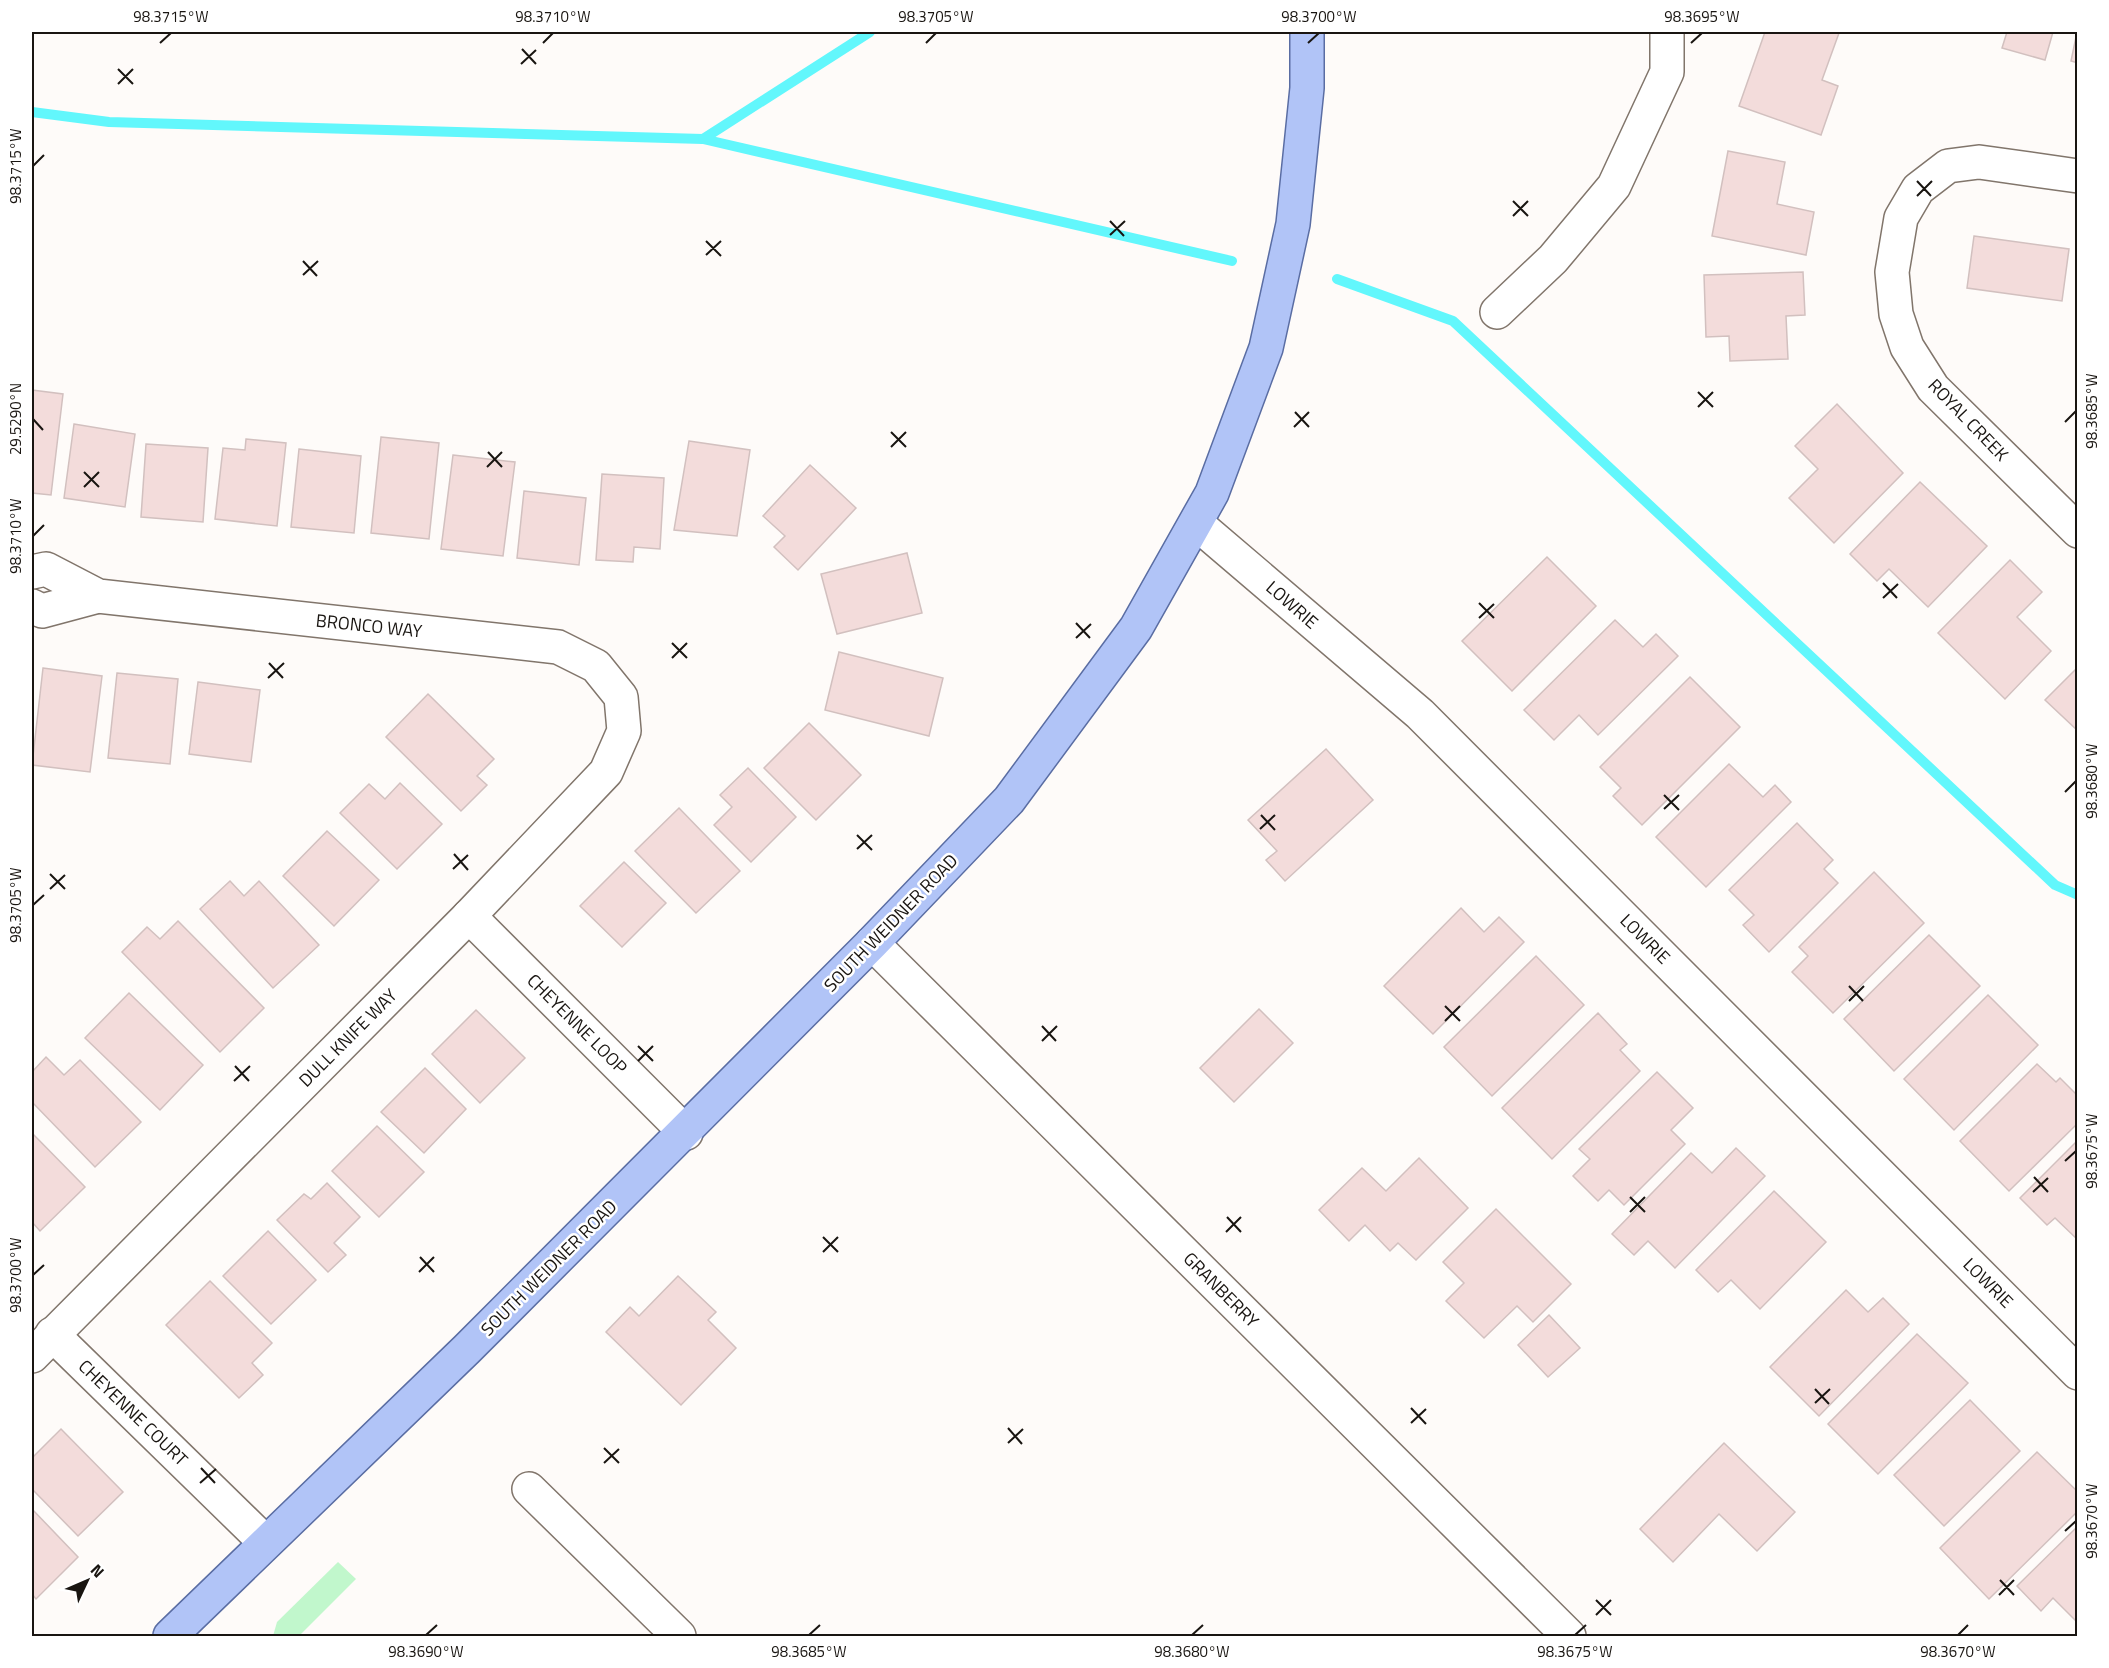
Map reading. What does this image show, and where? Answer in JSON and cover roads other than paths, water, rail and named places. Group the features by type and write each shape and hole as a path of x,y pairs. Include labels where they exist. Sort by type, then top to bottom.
{"main road":[{"name":"SOUTH WEIDNER ROAD","path":"170,1636 467,1349 686,1133 872,943 1009,800 1136,628 1212,493 1266,348 1293,224 1307,88 1307,32"}],"street":[{"path":"1497,312 1552,259 1614,186 1667,72 1667,32"},
{"name":"ROYAL CREEK","path":"2078,176 1979,162 1948,165 1918,189 1901,218 1892,272 1896,314 1907,347 1934,388 2078,531"},
{"name":"LOWRIE","path":"1196,523 1420,714 2078,1373"},
{"name":"BRONCO WAY","path":"32,572 46,568 98,596"},
{"name":"BRONCO WAY","path":"32,606 42,611 98,596 558,647 596,666 621,697"},
{"name":"DULL KNIFE WAY","path":"42,1345 469,916 606,772 624,731 621,697"},
{"name":"CHEYENNE LOOP","path":"469,916 686,1133"},
{"name":"GRANBERRY","path":"872,943 1569,1636"},
{"name":"CHEYENNE COURT","path":"42,1345 265,1542"},
{"path":"529,1489 679,1636"}],"waterway":[{"path":"703,139 870,32"},
{"path":"32,112 109,122 703,139 1232,261"},
{"path":"1337,279 1453,321 2055,885 2078,895"}]}
